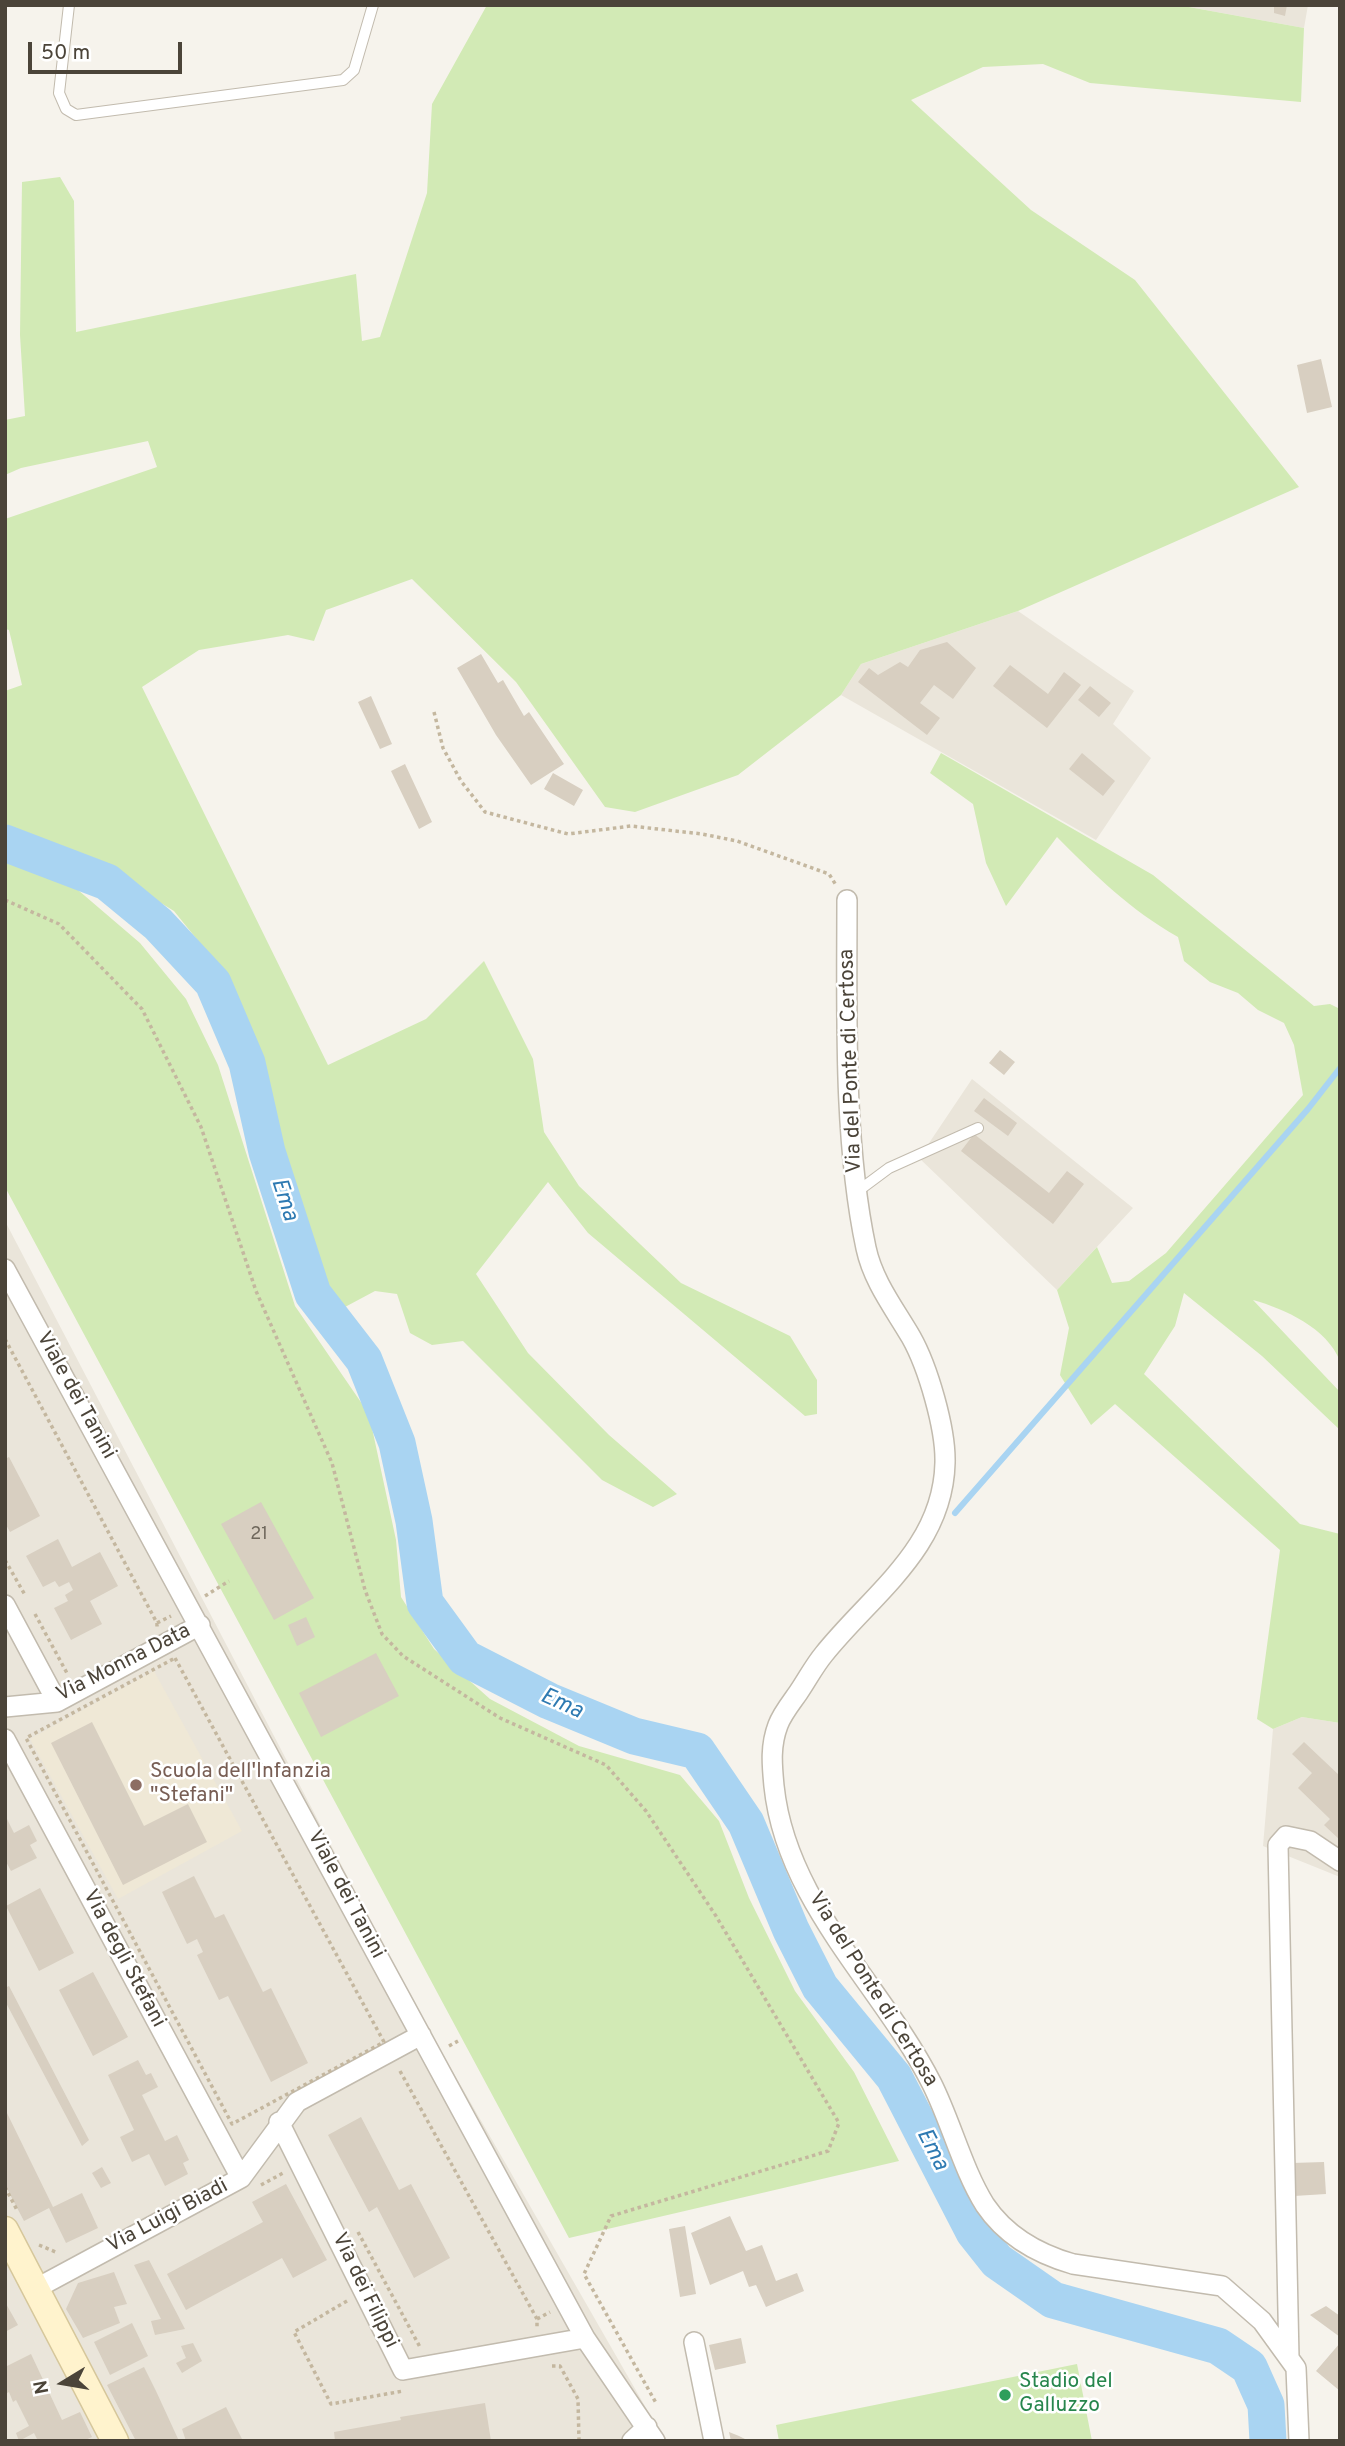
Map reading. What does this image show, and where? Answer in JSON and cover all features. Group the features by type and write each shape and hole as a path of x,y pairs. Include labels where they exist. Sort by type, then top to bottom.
{"main road":[{"path":"5,2230 115,2441"}],"street":[{"name":"Via del Ponte di Certosa","path":"847,900 853,1170 867,1250 878,1283 914,1342 943,1426 943,1490 935,1518 887,1589 824,1654 778,1723 771,1755 776,1803 787,1848 825,1921 932,2083 985,2204 1006,2229 1025,2245 1062,2261 1222,2286 1262,2321 1296,2368 1299,2441"},
{"name":"Viale dei Tanini","path":"5,1269 585,2338 651,2434"},
{"path":"5,1605 57,1702"},
{"name":"Via Monna Data","path":"5,1707 57,1702 200,1625"},
{"name":"Via degli Stefani","path":"5,1739 245,2184"},
{"name":"Via del Ponte di Certosa","path":"1289,2358 1278,1845 1286,1836 1310,1841 1340,1861"},
{"name":"Via Luigi Biadi","path":"35,2289 245,2184 279,2122 297,2102 421,2035"},
{"name":"Via dei Filippi","path":"279,2122 403,2370 585,2338"},
{"path":"694,2342 713,2441"},
{"path":"632,2441 651,2434"}],"lane":[{"path":"69,5 59,93 66,109 76,115 343,80 354,70 373,5"},
{"path":"858,1191 889,1168 978,1128"}],"path":[{"path":"434,712 443,748 461,781 485,812 568,834 631,826 663,827 737,841 829,874 847,900"},
{"path":"5,900 59,924 142,1009 201,1127 256,1291 332,1463 365,1590 382,1634 403,1656 500,1718 606,1765 646,1811 716,1916 839,2123 828,2151 611,2216 584,2274 657,2406"},
{"path":"5,1339 157,1623 156,1630"},
{"path":"26,1738 232,2124 384,2042 176,1658"},
{"path":"68,1676 79,1670"},
{"path":"400,2071 537,2319 537,2328 530,2335"},
{"path":"245,2184 287,2171"},
{"path":"352,2220 423,2352"},
{"path":"355,2297 293,2332 331,2404 411,2389"},
{"path":"542,2368 560,2366 578,2399 579,2441"}],"shaded area":[{"path":"1178,5 1308,5 1304,28"},
{"path":"1018,611 1134,691 1113,724 1151,758 1096,840 841,695 861,664"},
{"path":"972,1079 1133,1208 1057,1290 919,1158"},
{"path":"5,1221 414,2004 665,2441 5,2441"},
{"name":"Scuola dell'Infanzia \"Stefani\"","path":"154,1671 242,1831 118,1899 30,1739"},
{"path":"1302,1717 1340,1723 1340,1877 1263,1846 1273,1729"}],"green space":[{"path":"487,5 1178,5 1304,28 1301,102 1090,83 1043,64 983,67 911,100 1031,210 1135,280 1299,487 1018,611 861,664 841,695 738,775 635,812 605,807 516,682 412,579 326,610 314,641 288,635 199,650 142,687 328,1065 426,1019 484,961 533,1059 544,1132 579,1186 681,1283 790,1336 817,1380 817,1414 805,1416 588,1233 548,1182 476,1274 528,1353 609,1435 677,1494 653,1507 602,1480 463,1341 432,1345 410,1333 397,1294 375,1291 345,1307 321,1280 276,1122 220,968 174,911 82,855 5,824 5,691 22,685 9,630 5,629 5,519 157,467 148,441 21,468 5,475 5,420 25,416 20,335 22,182 60,177 74,201 76,332 356,274 362,341 380,337 427,193 432,104"},
{"path":"941,753 1153,875 1314,1006 1330,1004 1340,1009 1340,1361 1325,1339 1304,1322 1253,1300 1340,1392 1340,1430 1262,1356 1184,1293 1175,1326 1144,1374 1300,1524 1340,1534 1340,1723 1302,1717 1273,1729 1257,1719 1280,1550 1115,1404 1091,1425 1060,1375 1069,1328 1057,1290 1097,1247 1112,1283 1129,1281 1166,1253 1303,1095 1294,1045 1284,1023 1258,1010 1238,993 1210,982 1184,961 1178,937 1129,904 1057,837 1006,906 986,863 973,804 930,773"},
{"path":"5,862 78,890 140,943 186,999 218,1065 295,1306 369,1414 396,1540 401,1597 434,1649 490,1699 579,1746 680,1775 719,1821 749,1898 795,1991 854,2072 899,2161 569,2238 5,1187"},
{"name":"Stadio del Galluzzo","path":"1077,2364 1092,2441 779,2441 776,2425"}],"building":[{"path":"1274,5 1287,5 1285,16 1274,13"},
{"path":"1321,359 1332,407 1307,413 1297,365"},
{"path":"947,642 976,668 953,699 934,685 920,703 940,718 927,735 858,682 869,668 878,675 900,662 908,667 920,650"},
{"path":"481,654 498,683 503,680 524,716 529,712 564,764 531,785 496,735 457,668"},
{"path":"1010,665 1048,694 1064,672 1081,685 1047,728 993,686"},
{"path":"1090,686 1111,703 1099,717 1078,700"},
{"path":"371,696 392,744 380,749 358,702"},
{"path":"1082,753 1115,781 1103,796 1069,769"},
{"path":"405,764 432,822 419,829 391,771"},
{"path":"553,773 583,790 574,806 544,789"},
{"path":"1000,1050 1015,1062 1004,1075 989,1063"},
{"path":"984,1098 1017,1123 1008,1136 974,1111"},
{"path":"974,1134 1049,1193 1067,1171 1084,1184 1053,1224 961,1151"},
{"path":"9,1457 40,1516 10,1532 5,1523 5,1459"},
{"path":"261,1502 314,1598 274,1620 221,1524"},
{"path":"58,1539 72,1567 100,1552 118,1586 90,1601 102,1624 71,1640 54,1608 68,1601 65,1595 73,1590 69,1582 59,1587 55,1581 43,1587 26,1556"},
{"path":"306,1617 315,1637 297,1646 288,1625"},
{"path":"376,1653 399,1696 321,1737 299,1693"},
{"path":"92,1722 144,1826 188,1804 207,1842 123,1885 51,1743"},
{"path":"1304,1742 1340,1776 1340,1840 1324,1825 1330,1819 1298,1788 1312,1773 1292,1754"},
{"path":"5,1815 14,1833 29,1825 37,1841 30,1845 37,1858 11,1871 5,1860"},
{"path":"194,1876 215,1918 224,1914 263,1992 271,1988 308,2063 271,2082 228,1996 219,2000 197,1955 203,1952 197,1939 187,1944 162,1892"},
{"path":"40,1888 74,1953 39,1971 6,1906"},
{"path":"93,1972 128,2037 93,2056 59,1990"},
{"path":"9,1986 89,2140 82,2146 5,2001 5,1988"},
{"path":"138,2060 146,2075 151,2073 158,2087 142,2095 165,2141 177,2135 189,2160 183,2163 188,2174 165,2186 149,2154 132,2162 120,2137 134,2130 108,2075"},
{"path":"5,2109 53,2207 82,2193 98,2228 66,2243 49,2208 24,2221 5,2185"},
{"path":"361,2117 399,2190 411,2184 450,2258 414,2278 377,2207 369,2212 328,2135"},
{"path":"1324,2162 1326,2194 1294,2196 1292,2163"},
{"path":"102,2167 111,2183 101,2188 92,2173"},
{"path":"286,2184 327,2260 293,2278 282,2258 186,2310 167,2274 263,2222 252,2202"},
{"path":"730,2216 746,2251 762,2245 776,2281 797,2273 804,2291 766,2307 756,2285 749,2287 743,2271 710,2285 691,2233"},
{"path":"685,2226 696,2294 680,2297 669,2229"},
{"path":"149,2260 185,2329 155,2335 151,2321 161,2319 134,2265"},
{"path":"114,2272 127,2304 114,2307 120,2323 83,2338 66,2309 78,2283"},
{"path":"5,2302 18,2325 5,2332"},
{"path":"1326,2306 1340,2316 1340,2337 1310,2315"},
{"path":"132,2323 148,2356 110,2375 94,2342"},
{"path":"741,2338 746,2363 715,2370 709,2345"},
{"path":"193,2343 202,2361 182,2373 176,2363 186,2358 181,2346"},
{"path":"1340,2343 1340,2391 1316,2371"},
{"path":"31,2354 62,2420 80,2412 92,2437 83,2441 38,2441 34,2433 19,2441 16,2433 29,2426 16,2400 13,2402 9,2392 5,2394 5,2367"},
{"path":"144,2367 179,2441 136,2441 107,2385"},
{"path":"485,2403 491,2441 335,2441 334,2432 401,2420 400,2417"},
{"path":"226,2407 243,2441 186,2441 182,2429"},
{"path":"729,2432 739,2436 749,2441 731,2441"}],"waterway":[{"name":"Ema","path":"5,843 107,882 158,924 213,983 247,1063 267,1152 313,1294 364,1360 397,1443 414,1521 425,1603 465,1658 549,1701 634,1736 697,1751 746,1823 791,1930 820,1987 894,2077 974,2232 997,2261 1053,2300 1218,2346 1249,2367 1266,2405 1268,2441"},
{"path":"955,1513 1308,1109 1340,1068"}],"place":[{"name":"Scuola dell'Infanzia \"Stefani\"","path":"136,1785"},
{"name":"Stadio del Galluzzo","path":"1005,2395"}]}
